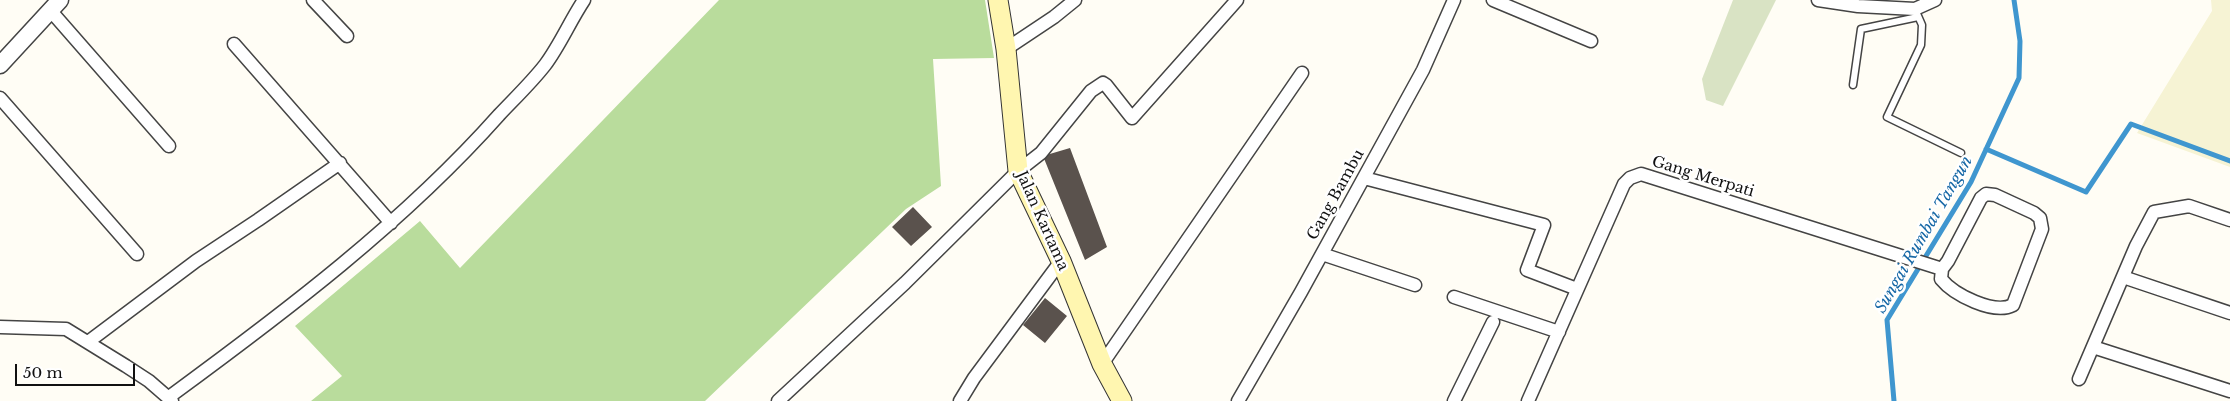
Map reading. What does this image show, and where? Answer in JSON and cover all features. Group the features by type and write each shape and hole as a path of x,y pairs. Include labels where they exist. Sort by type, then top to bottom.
{"main road":[{"name":"Jalan Kartama","path":"998,0 1006,49 1018,171 1061,261 1102,364 1122,401"}],"street":[{"path":"313,0 347,36"},
{"path":"0,326 66,329 149,381 170,399 391,223 476,142 545,65 583,0"},
{"path":"1006,49 1054,17 1075,0"},
{"path":"778,401 905,283 1018,171 1041,153 1091,91 1103,83 1132,118 1237,0"},
{"name":"Gang Bambu","path":"1238,401 1322,254 1423,70 1454,0"},
{"path":"1493,0 1591,41"},
{"path":"1818,0 1917,13 1935,0"},
{"path":"0,65 55,5 169,146"},
{"path":"234,44 391,223"},
{"path":"1102,364 1302,73"},
{"path":"0,98 137,254"},
{"path":"88,342 196,261 340,163"},
{"name":"Gang Merpati","path":"1528,401 1624,184 1630,178 1641,174 1936,267"},
{"path":"1364,178 1544,225 1527,270 1577,289"},
{"path":"1986,194 1995,195 2034,212 2040,218 2042,228 2013,305 2006,309 1992,307 1957,294 1941,279 1936,267 1948,261 1981,198 1986,194"},
{"path":"2079,379 2136,246 2154,212 2189,206 2230,220"},
{"path":"1322,254 1415,285"},
{"path":"960,401 974,378 1061,261"},
{"path":"2123,277 2230,313"},
{"path":"1454,297 1558,332"},
{"path":"1454,401 1493,322"},
{"path":"2093,347 2230,391"}],"lane":[{"path":"1853,85 1861,29 1917,13 1922,25 1921,45 1887,117 1961,153"}],"shaded area":[{"path":"2211,0 2230,0 2230,167 2137,133 2212,11"}],"green space":[{"path":"719,0 985,0 994,58 933,59 941,186 906,209 705,401 311,401 342,376 295,326 420,221 460,268"},
{"path":"1733,0 1776,0 1723,106 1706,100 1702,79"}],"building":[{"path":"1070,148 1107,247 1085,260 1043,156"},
{"path":"913,207 932,227 911,246 892,227"},
{"path":"1045,298 1067,316 1045,343 1023,325"}],"waterway":[{"name":"Sungai Rumbai Tangun","path":"1894,401 1887,320 1971,182 2019,78 2020,41 2014,0"},
{"path":"1986,149 2086,192 2131,124 2230,161"}]}
